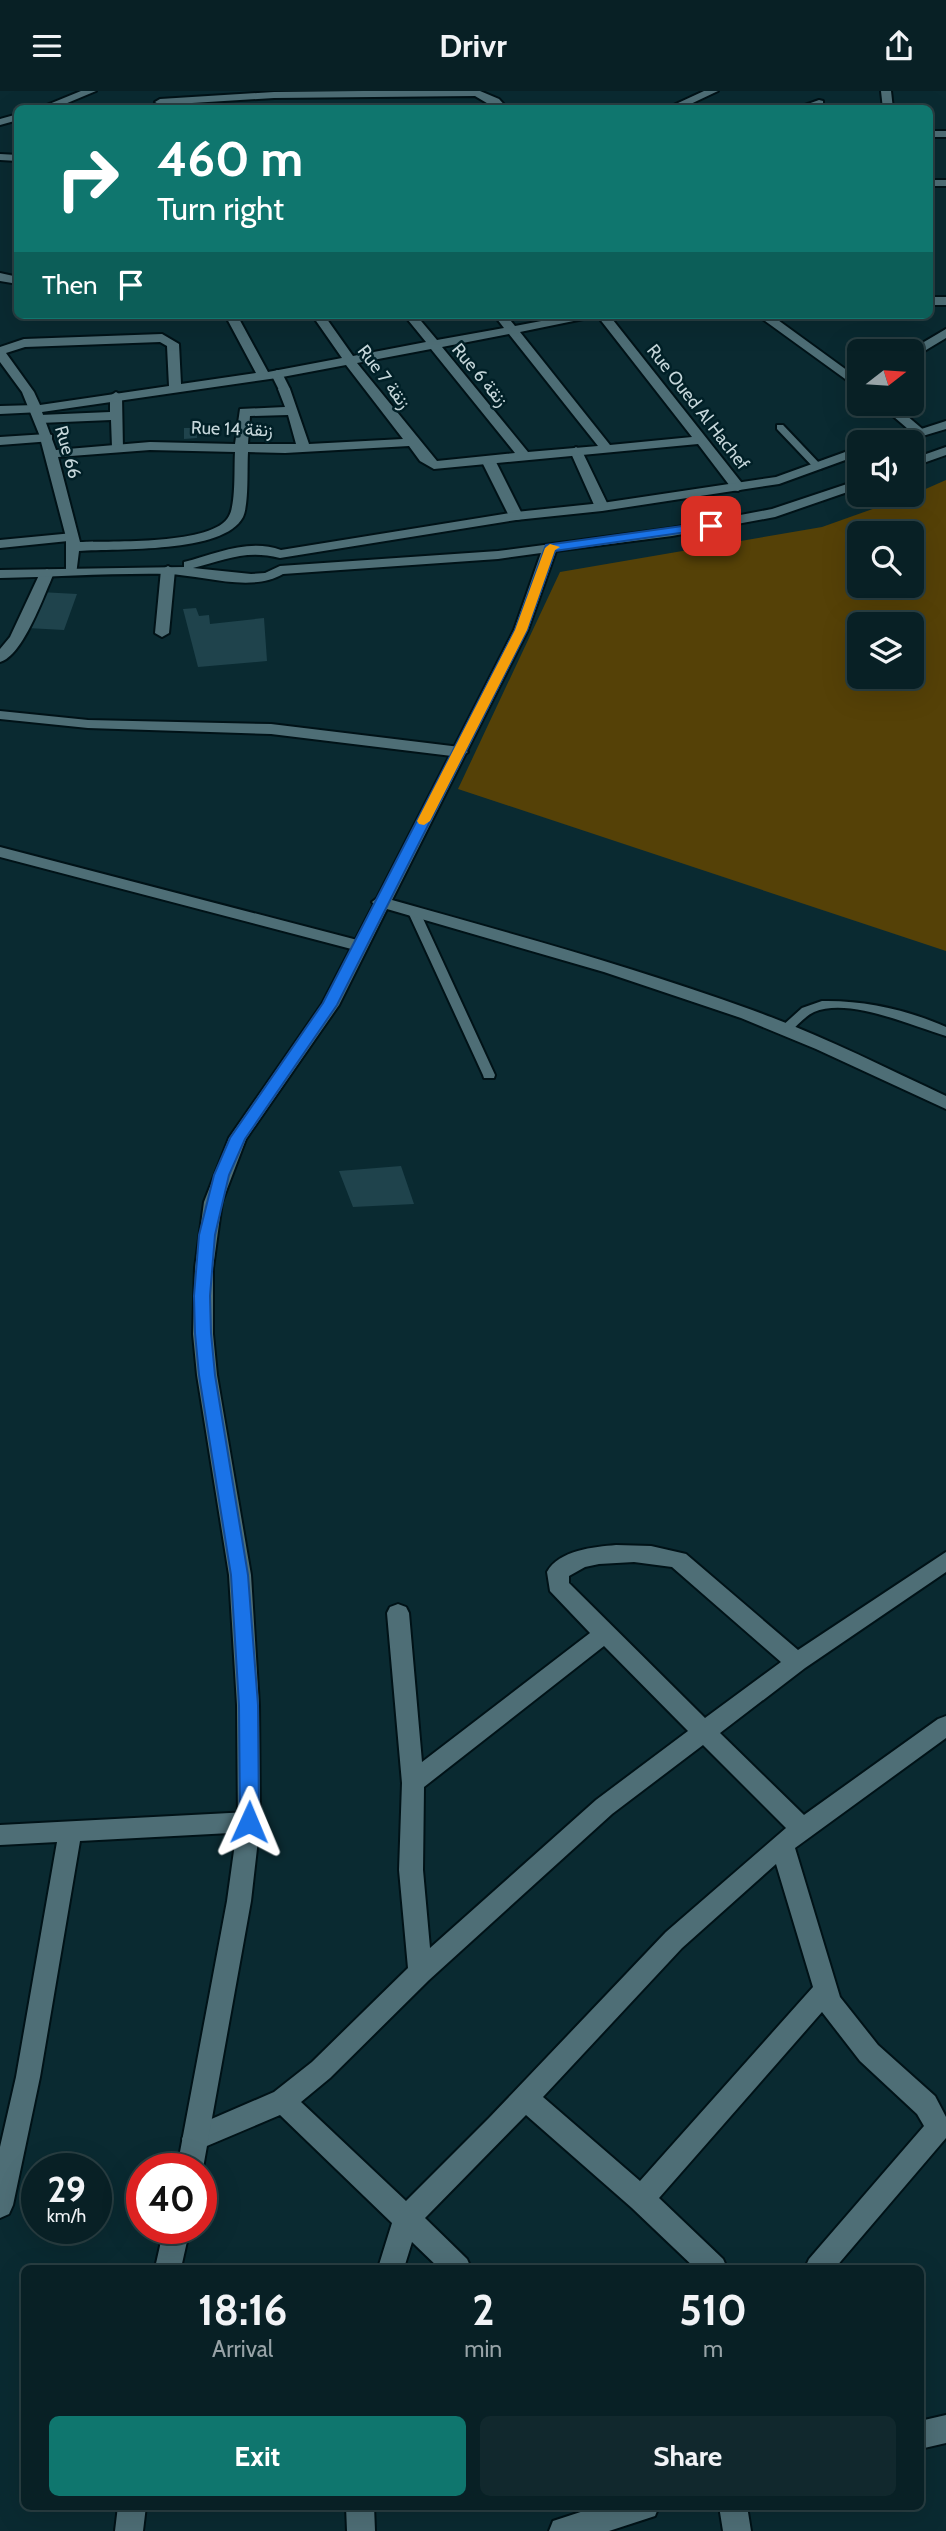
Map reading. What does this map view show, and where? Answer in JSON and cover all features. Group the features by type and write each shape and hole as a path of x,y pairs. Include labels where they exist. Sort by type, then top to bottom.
{"street":[{"path":"151,91 162,105 244,97 476,93 499,105"},
{"path":"680,105 713,91"},
{"path":"45,104 87,92"},
{"path":"319,95 324,105"},
{"path":"405,96 412,105"},
{"path":"244,97 248,105"},
{"path":"234,319 271,375 284,389 304,448"},
{"name":"Rue 7 زنقة","path":"321,319 425,459 440,466 488,460"},
{"name":"Rue 6 زنقة","path":"413,319 524,456"},
{"path":"503,319 607,449"},
{"path":"38,414 116,395 271,375 571,319"},
{"name":"Rue Oued Al Hachef","path":"606,319 738,487"},
{"path":"769,319 847,373"},
{"path":"924,346 946,333"},
{"path":"0,352 24,343 162,338 173,344 175,388"},
{"name":"Rue 66","path":"0,352 15,371 38,414 47,438 72,542 71,572"},
{"path":"116,395 118,447"},
{"path":"0,410 117,417"},
{"path":"0,544 193,540 226,529 237,515 244,412 293,411"},
{"path":"901,417 917,430"},
{"path":"924,431 946,425"},
{"path":"0,441 47,438"},
{"path":"516,516 488,460 700,440"},
{"name":"Rue 14 زنقة","path":"50,454 118,447 181,445 240,449 304,448 412,442"},
{"path":"576,451 602,507"},
{"path":"924,459 946,451"},
{"path":"168,570 256,548 280,554 516,516 602,507 738,487 779,479 847,456"},
{"path":"0,574 168,570 259,578 280,570 443,559 550,548 753,519 847,488"},
{"path":"193,2153 230,1956 249,1822 248,1705 240,1575 207,1375 203,1333 202,1296 207,1235 222,1175 238,1138 330,1005 380,902 521,630 550,548"},
{"path":"280,554 284,562 280,570"},
{"path":"232,555 226,563 235,575"},
{"path":"162,633 168,570"},
{"path":"0,659 17,638 47,573"},
{"path":"0,715 89,724 271,729 460,752"},
{"path":"0,852 68,872 359,946"},
{"path":"380,902 581,958 705,999 785,1030 946,1103"},
{"path":"797,1662 698,1573 679,1560 658,1554 615,1554 578,1561 558,1572 557,1579 562,1590 803,1830"},
{"path":"195,2140 283,2101 321,2070 420,1972 604,1807 797,1662 946,1561"},
{"path":"398,1613 413,1783 411,1870 420,1972"},
{"path":"413,1783 605,1633"},
{"path":"392,2265 407,2218 674,1940 782,1844 946,1726"},
{"path":"0,1835 249,1822"},
{"path":"0,2205 28,2077 70,1833"},
{"path":"782,1844 825,1991 837,2015 869,2053 932,2113 937,2130 821,2265"},
{"path":"641,2199 825,1991"},
{"path":"525,2098 641,2199 711,2265"},
{"path":"283,2101 455,2265"},
{"path":"169,2265 173,2244"},
{"path":"924,2434 946,2428"},
{"path":"129,2531 132,2510"},
{"path":"360,2510 361,2531"},
{"path":"563,2531 632,2510"},
{"path":"734,2510 737,2531"}],"lane":[{"path":"780,427 818,467"},
{"path":"414,912 489,1075"},
{"path":"785,1030 809,1009 831,1004 898,1013 946,1032"}],"shaded area":[{"path":"946,480 946,951 458,789 560,572 822,527 878,507 924,507 924,490"}],"building":[{"path":"184,428 196,428 197,438 184,439"},
{"path":"40,592 77,594 64,630 27,628"},
{"path":"196,608 199,616 209,615 210,624 264,618 267,661 198,667 183,609"},
{"path":"401,1166 414,1204 353,1207 339,1171"}],"slow traffic":[{"path":"424,821 521,630 550,548 554,547"}],"route":[{"path":"249,1822 248,1705 240,1575 207,1375 203,1333 202,1296 207,1235 213,1202 222,1175 238,1138 330,1005 521,630 550,548 711,526"}]}
